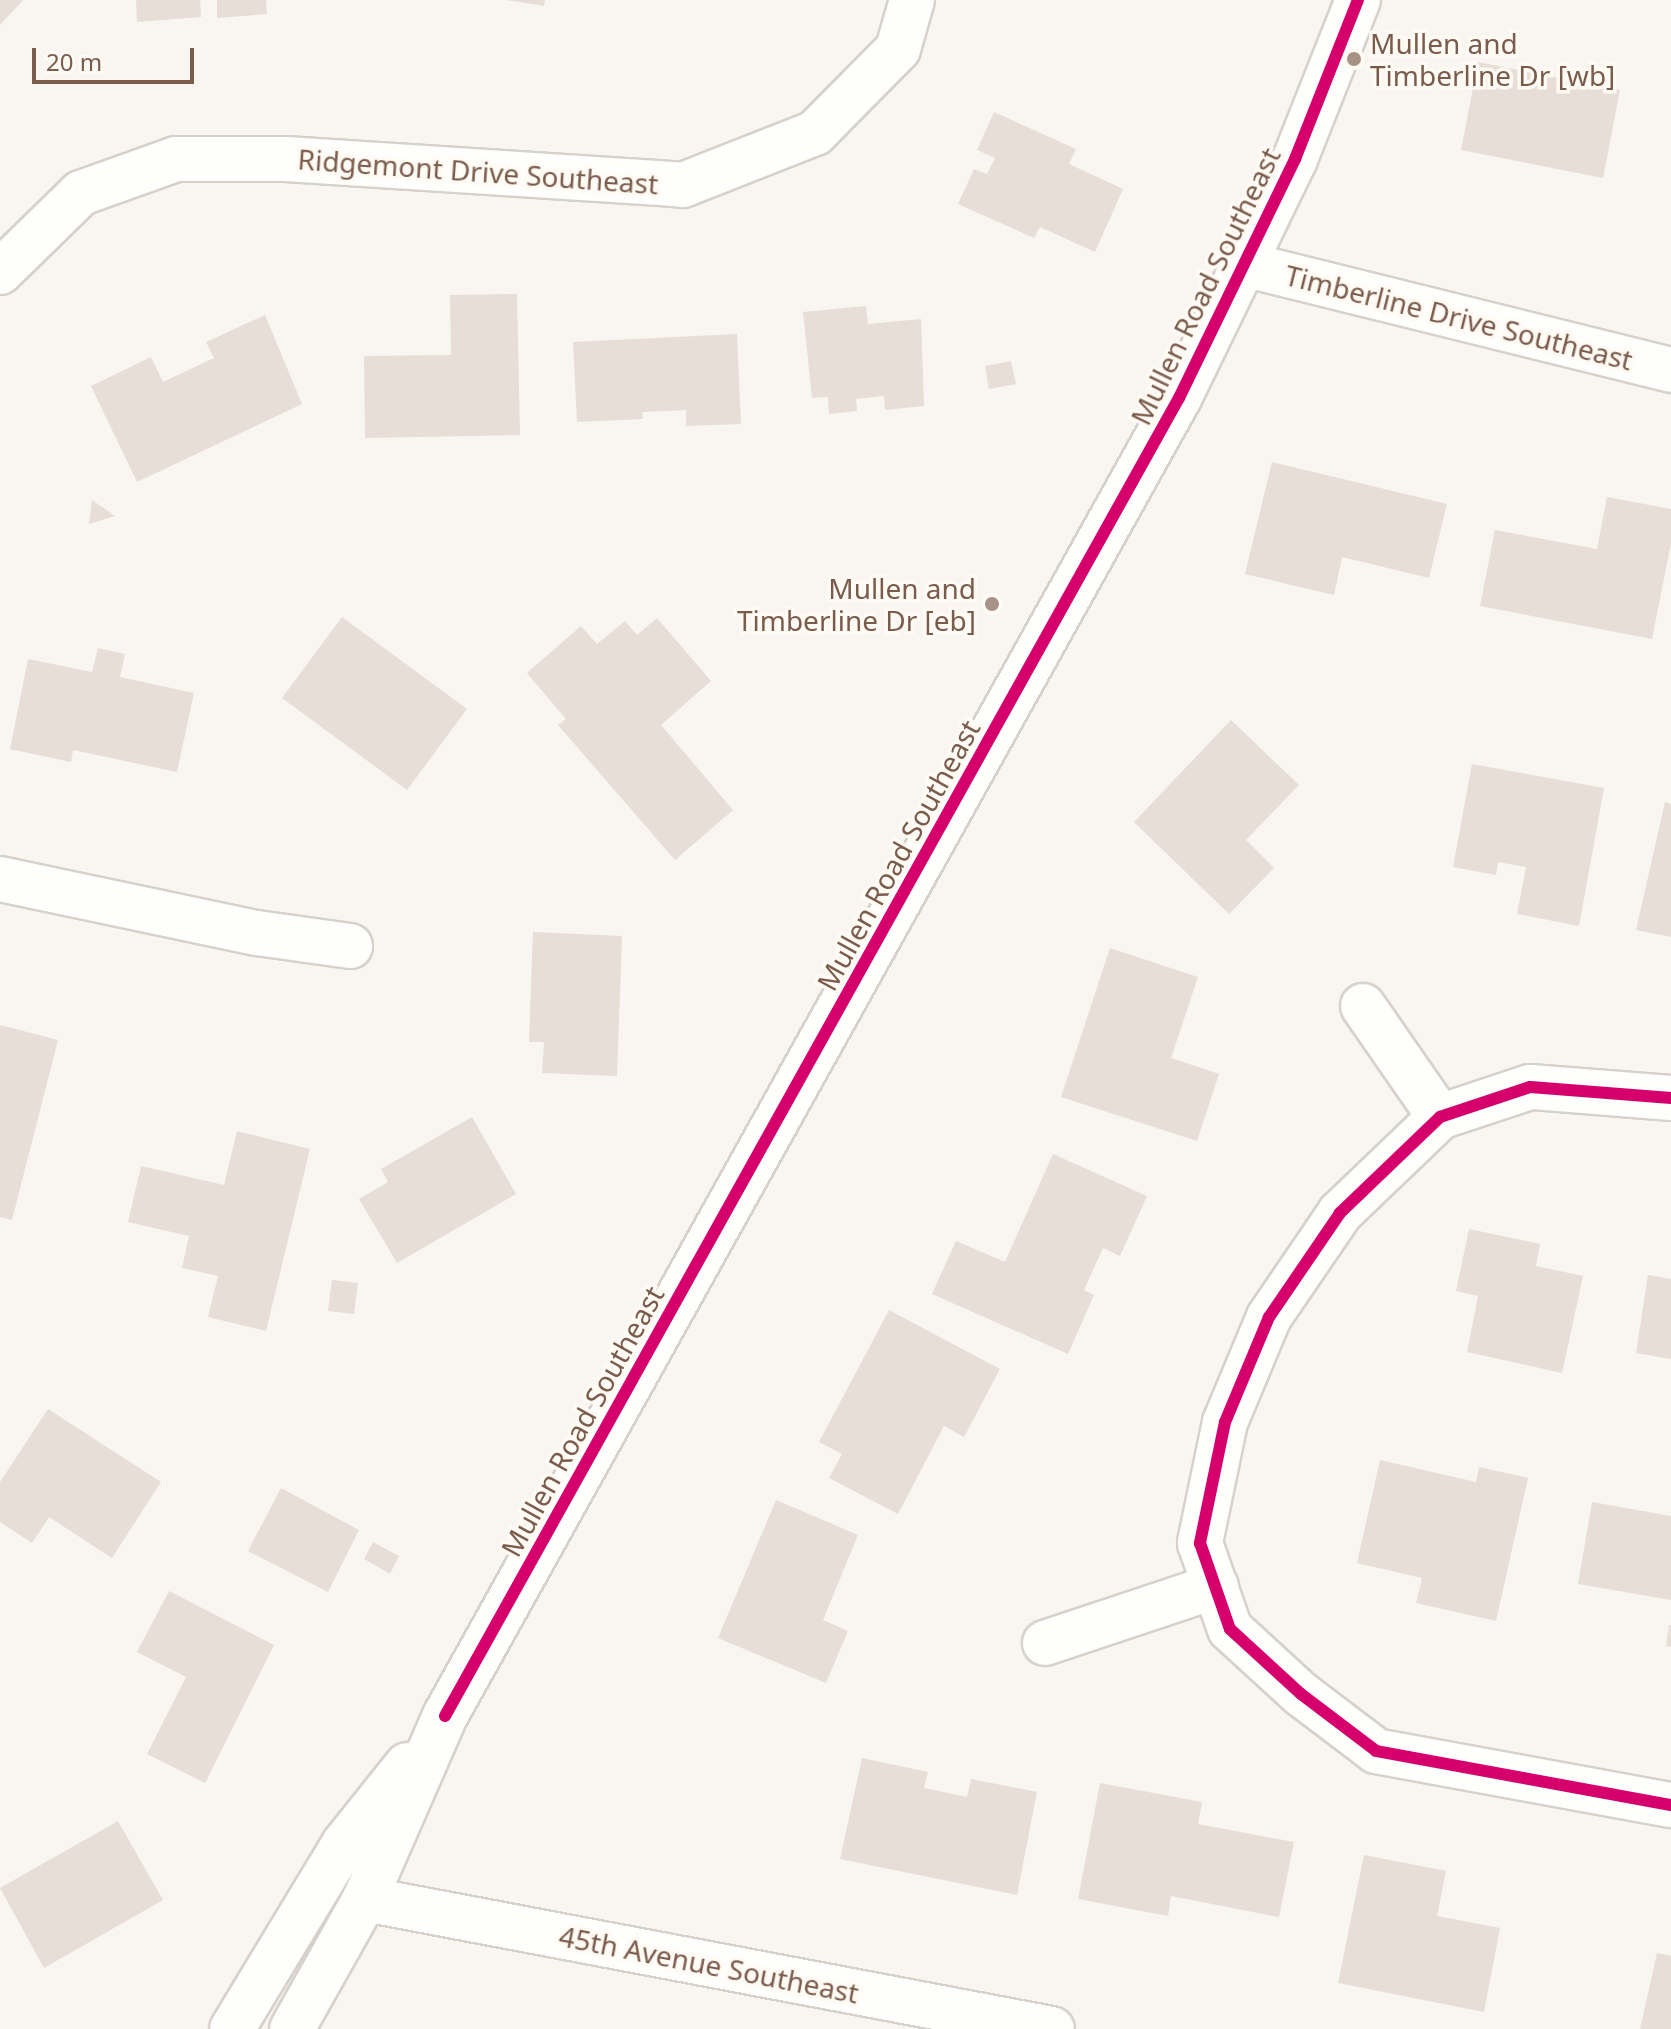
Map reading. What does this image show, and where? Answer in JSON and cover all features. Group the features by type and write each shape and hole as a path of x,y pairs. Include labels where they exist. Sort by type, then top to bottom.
{"street":[{"name":"Ridgemont Drive Southeast","path":"0,272 81,193 176,159 286,159 683,185 815,133 898,49 912,0"},
{"name":"Mullen Road Southeast","path":"292,2029 365,1899 445,1716 1046,640 1247,265 1310,127 1358,0"},
{"name":"Timberline Drive Southeast","path":"1247,265 1671,370"},
{"path":"0,879 257,933 350,946"},
{"path":"1363,1006 1440,1117"},
{"path":"1671,1098 1530,1087 1440,1117 1340,1213 1269,1317 1225,1422 1200,1543 1230,1629 1301,1694 1376,1751 1671,1805"},
{"path":"1045,1643 1216,1586"},
{"name":"Mullen Road Southeast","path":"232,2029 344,1844 445,1716"},
{"name":"45th Avenue Southeast","path":"365,1899 1052,2029"}],"building":[{"path":"0,0 23,0 0,25"},
{"path":"136,0 200,0 201,17 137,22"},
{"path":"217,0 266,0 267,14 217,18"},
{"path":"506,0 545,0 544,6"},
{"path":"1478,62 1620,90 1603,178 1461,150"},
{"path":"994,112 1076,149 1069,164 1123,189 1095,252 1040,227 1034,238 958,204 974,169 987,174 995,158 977,150"},
{"path":"517,294 520,435 365,438 364,356 451,355 450,295"},
{"path":"866,306 868,324 921,319 924,406 885,410 884,396 856,399 857,411 829,414 828,397 812,398 803,312"},
{"path":"265,315 302,404 137,482 91,386 151,357 163,382 214,358 206,342"},
{"path":"737,334 741,424 686,426 686,410 642,412 643,419 577,422 573,342"},
{"path":"1011,361 1016,384 989,389 985,366"},
{"path":"1272,462 1447,504 1429,578 1342,557 1334,595 1245,574"},
{"path":"1607,497 1671,509 1671,543 1652,639 1480,606 1495,530 1597,549"},
{"path":"92,500 115,516 89,524"},
{"path":"342,617 467,709 407,790 282,698"},
{"path":"657,618 711,681 661,725 733,810 675,860 558,725 566,719 527,673 581,626 597,644 625,621 637,635"},
{"path":"98,648 125,654 120,677 194,693 177,772 73,750 71,762 10,749 28,659 92,672"},
{"path":"1231,720 1299,785 1246,840 1274,868 1229,914 1134,822"},
{"path":"1472,764 1604,788 1579,926 1517,914 1526,867 1498,862 1496,875 1453,867"},
{"path":"1665,802 1671,804 1671,937 1636,930"},
{"path":"533,932 622,936 617,1076 542,1073 544,1042 529,1042"},
{"path":"1110,948 1198,977 1171,1058 1219,1074 1197,1141 1061,1097"},
{"path":"0,1025 58,1040 12,1220 0,1217"},
{"path":"472,1117 516,1194 397,1263 359,1199 388,1182 381,1169"},
{"path":"237,1131 310,1149 266,1331 208,1317 218,1276 182,1268 189,1236 128,1222 141,1166 224,1185"},
{"path":"1053,1154 1147,1196 1120,1256 1103,1248 1084,1290 1094,1295 1068,1354 932,1294 956,1241 1005,1262"},
{"path":"1469,1229 1540,1244 1536,1266 1583,1276 1562,1373 1467,1352 1478,1296 1456,1291"},
{"path":"1648,1275 1671,1279 1671,1359 1636,1353"},
{"path":"332,1280 358,1283 354,1314 328,1311"},
{"path":"889,1310 1000,1369 964,1437 944,1426 898,1514 829,1478 842,1454 819,1442"},
{"path":"48,1409 161,1482 112,1558 49,1517 32,1543 0,1522 0,1482"},
{"path":"1380,1460 1476,1482 1479,1467 1528,1478 1496,1621 1416,1603 1422,1578 1357,1563"},
{"path":"281,1488 359,1530 328,1592 248,1551"},
{"path":"776,1500 858,1535 823,1620 848,1631 826,1683 718,1638"},
{"path":"1592,1502 1671,1516 1671,1600 1578,1584"},
{"path":"373,1542 399,1556 390,1574 364,1559"},
{"path":"169,1591 274,1645 205,1783 147,1754 186,1677 137,1652"},
{"path":"1671,1625 1671,1647 1666,1646"},
{"path":"862,1758 928,1772 924,1788 967,1797 971,1779 1037,1792 1017,1895 840,1859"},
{"path":"1100,1783 1202,1802 1198,1824 1294,1842 1279,1917 1171,1896 1168,1916 1078,1899"},
{"path":"118,1821 163,1900 44,1968 0,1888"},
{"path":"1364,1855 1446,1871 1437,1916 1500,1928 1484,2012 1338,1983"},
{"path":"1657,1953 1671,1956 1671,2029 1640,2029"}],"cycle path":[{"path":"445,1716 1179,398 1295,159 1358,0"},
{"path":"1671,1098 1530,1087 1440,1117 1340,1213 1269,1317 1225,1422 1200,1543 1230,1629 1301,1694 1376,1751 1671,1805"}],"place":[{"name":"Mullen and Timberline Dr [wb]","path":"1354,59"},
{"name":"Mullen and Timberline Dr [eb]","path":"992,604"}]}
